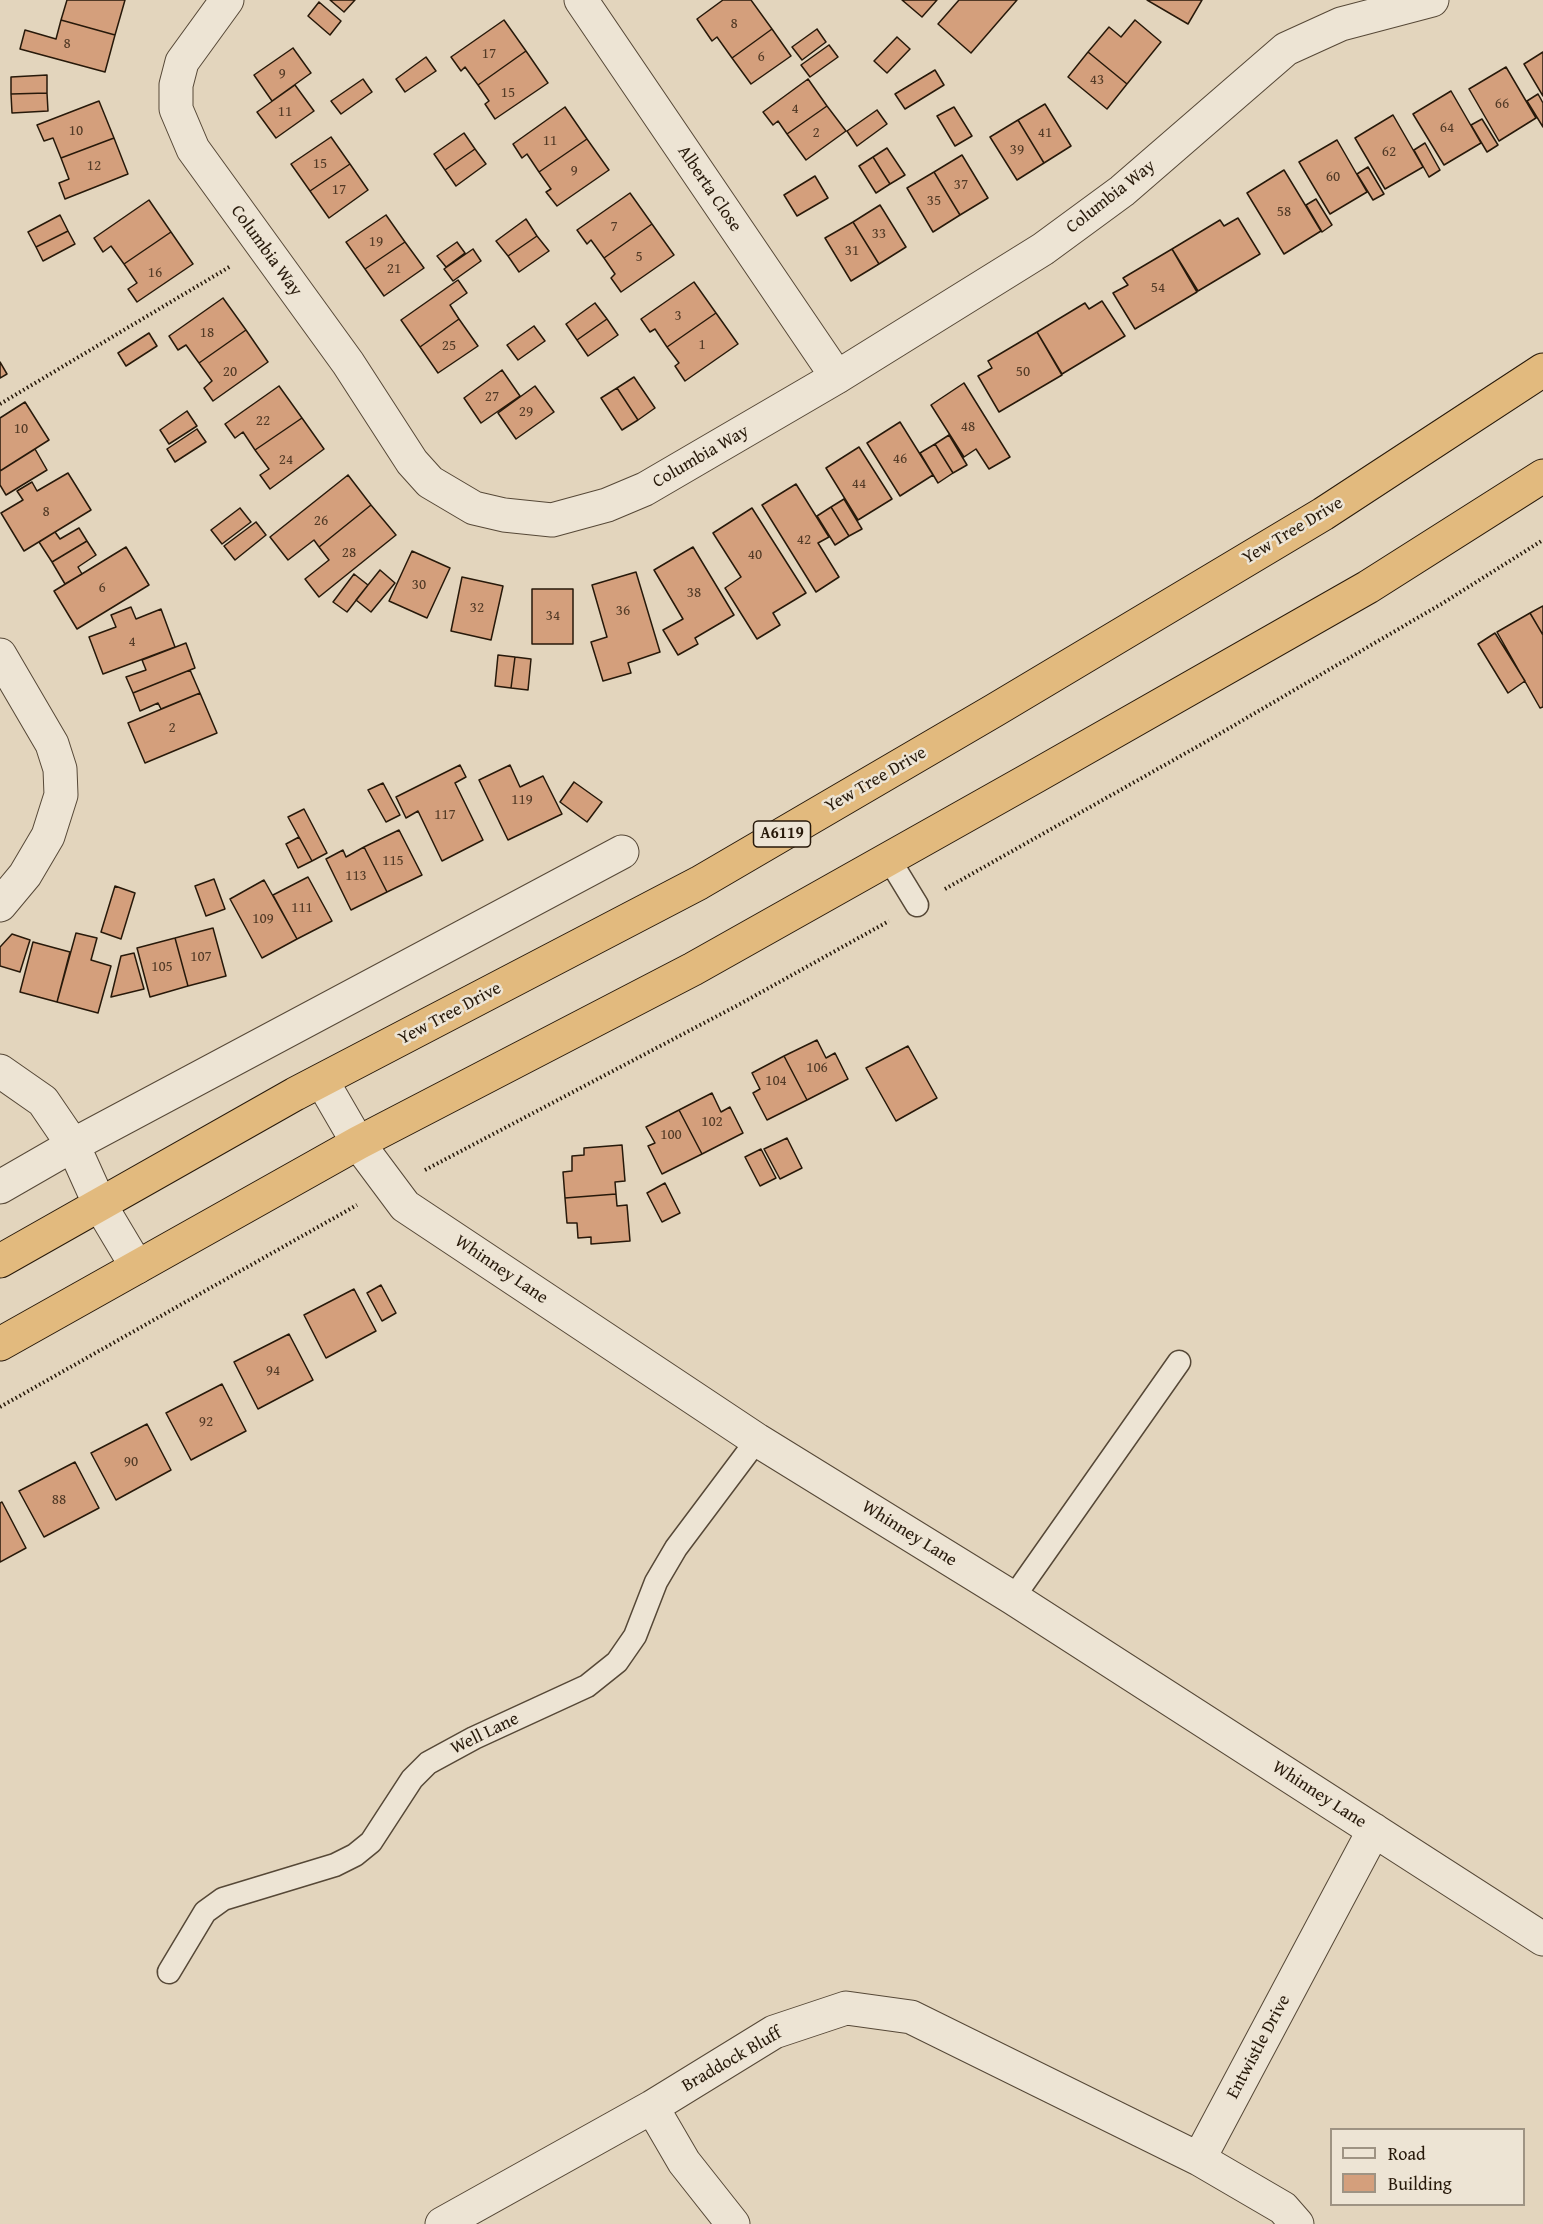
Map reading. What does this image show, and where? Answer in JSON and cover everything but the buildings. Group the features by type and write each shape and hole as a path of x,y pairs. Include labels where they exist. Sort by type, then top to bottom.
{"highway":[{"name":"Yew Tree Drive","path":"0,1261 322,1081 699,883 1323,514 1543,370"},
{"path":"0,1344 358,1143 693,969 889,859 1368,587 1543,476"}],"street":[{"name":"Columbia Way","path":"227,0 182,62 176,85 176,109 193,149 348,363 412,462 430,482 448,495 474,508 504,515 552,520 617,501 645,489 837,377 1043,249 1122,191 1286,49 1343,12 1432,0"},
{"name":"Alberta Close","path":"581,0 837,377"},
{"path":"0,655 52,744 60,769 61,795 48,836 25,875 0,905"},
{"path":"0,1187 73,1145 622,852"},
{"path":"0,1071 43,1101 73,1145 100,1204 137,1267"},
{"name":"Whinney Lane","path":"322,1081 358,1143 405,1206 757,1440 1013,1598 1543,1939"},
{"name":"Entwistle Drive","path":"1199,2159 1374,1830"},
{"name":"Braddock Bluff","path":"442,2224 652,2107 774,2032 846,2008 911,2017 1199,2159"},
{"path":"652,2107 684,2162 733,2224"},
{"path":"1199,2159 1283,2208 1297,2224"}],"lane":[{"path":"889,859 917,905"},
{"path":"1013,1598 1179,1362"},
{"name":"Well Lane","path":"169,1972 205,1912 223,1899 335,1865 354,1856 371,1842 412,1779 428,1763 474,1738 587,1686 616,1662 634,1636 656,1582 676,1548 757,1440"}],"path":[{"path":"0,404 262,247"},
{"path":"0,1407 337,1215 740,1004 917,905 1209,740 1443,603 1543,540"}]}
